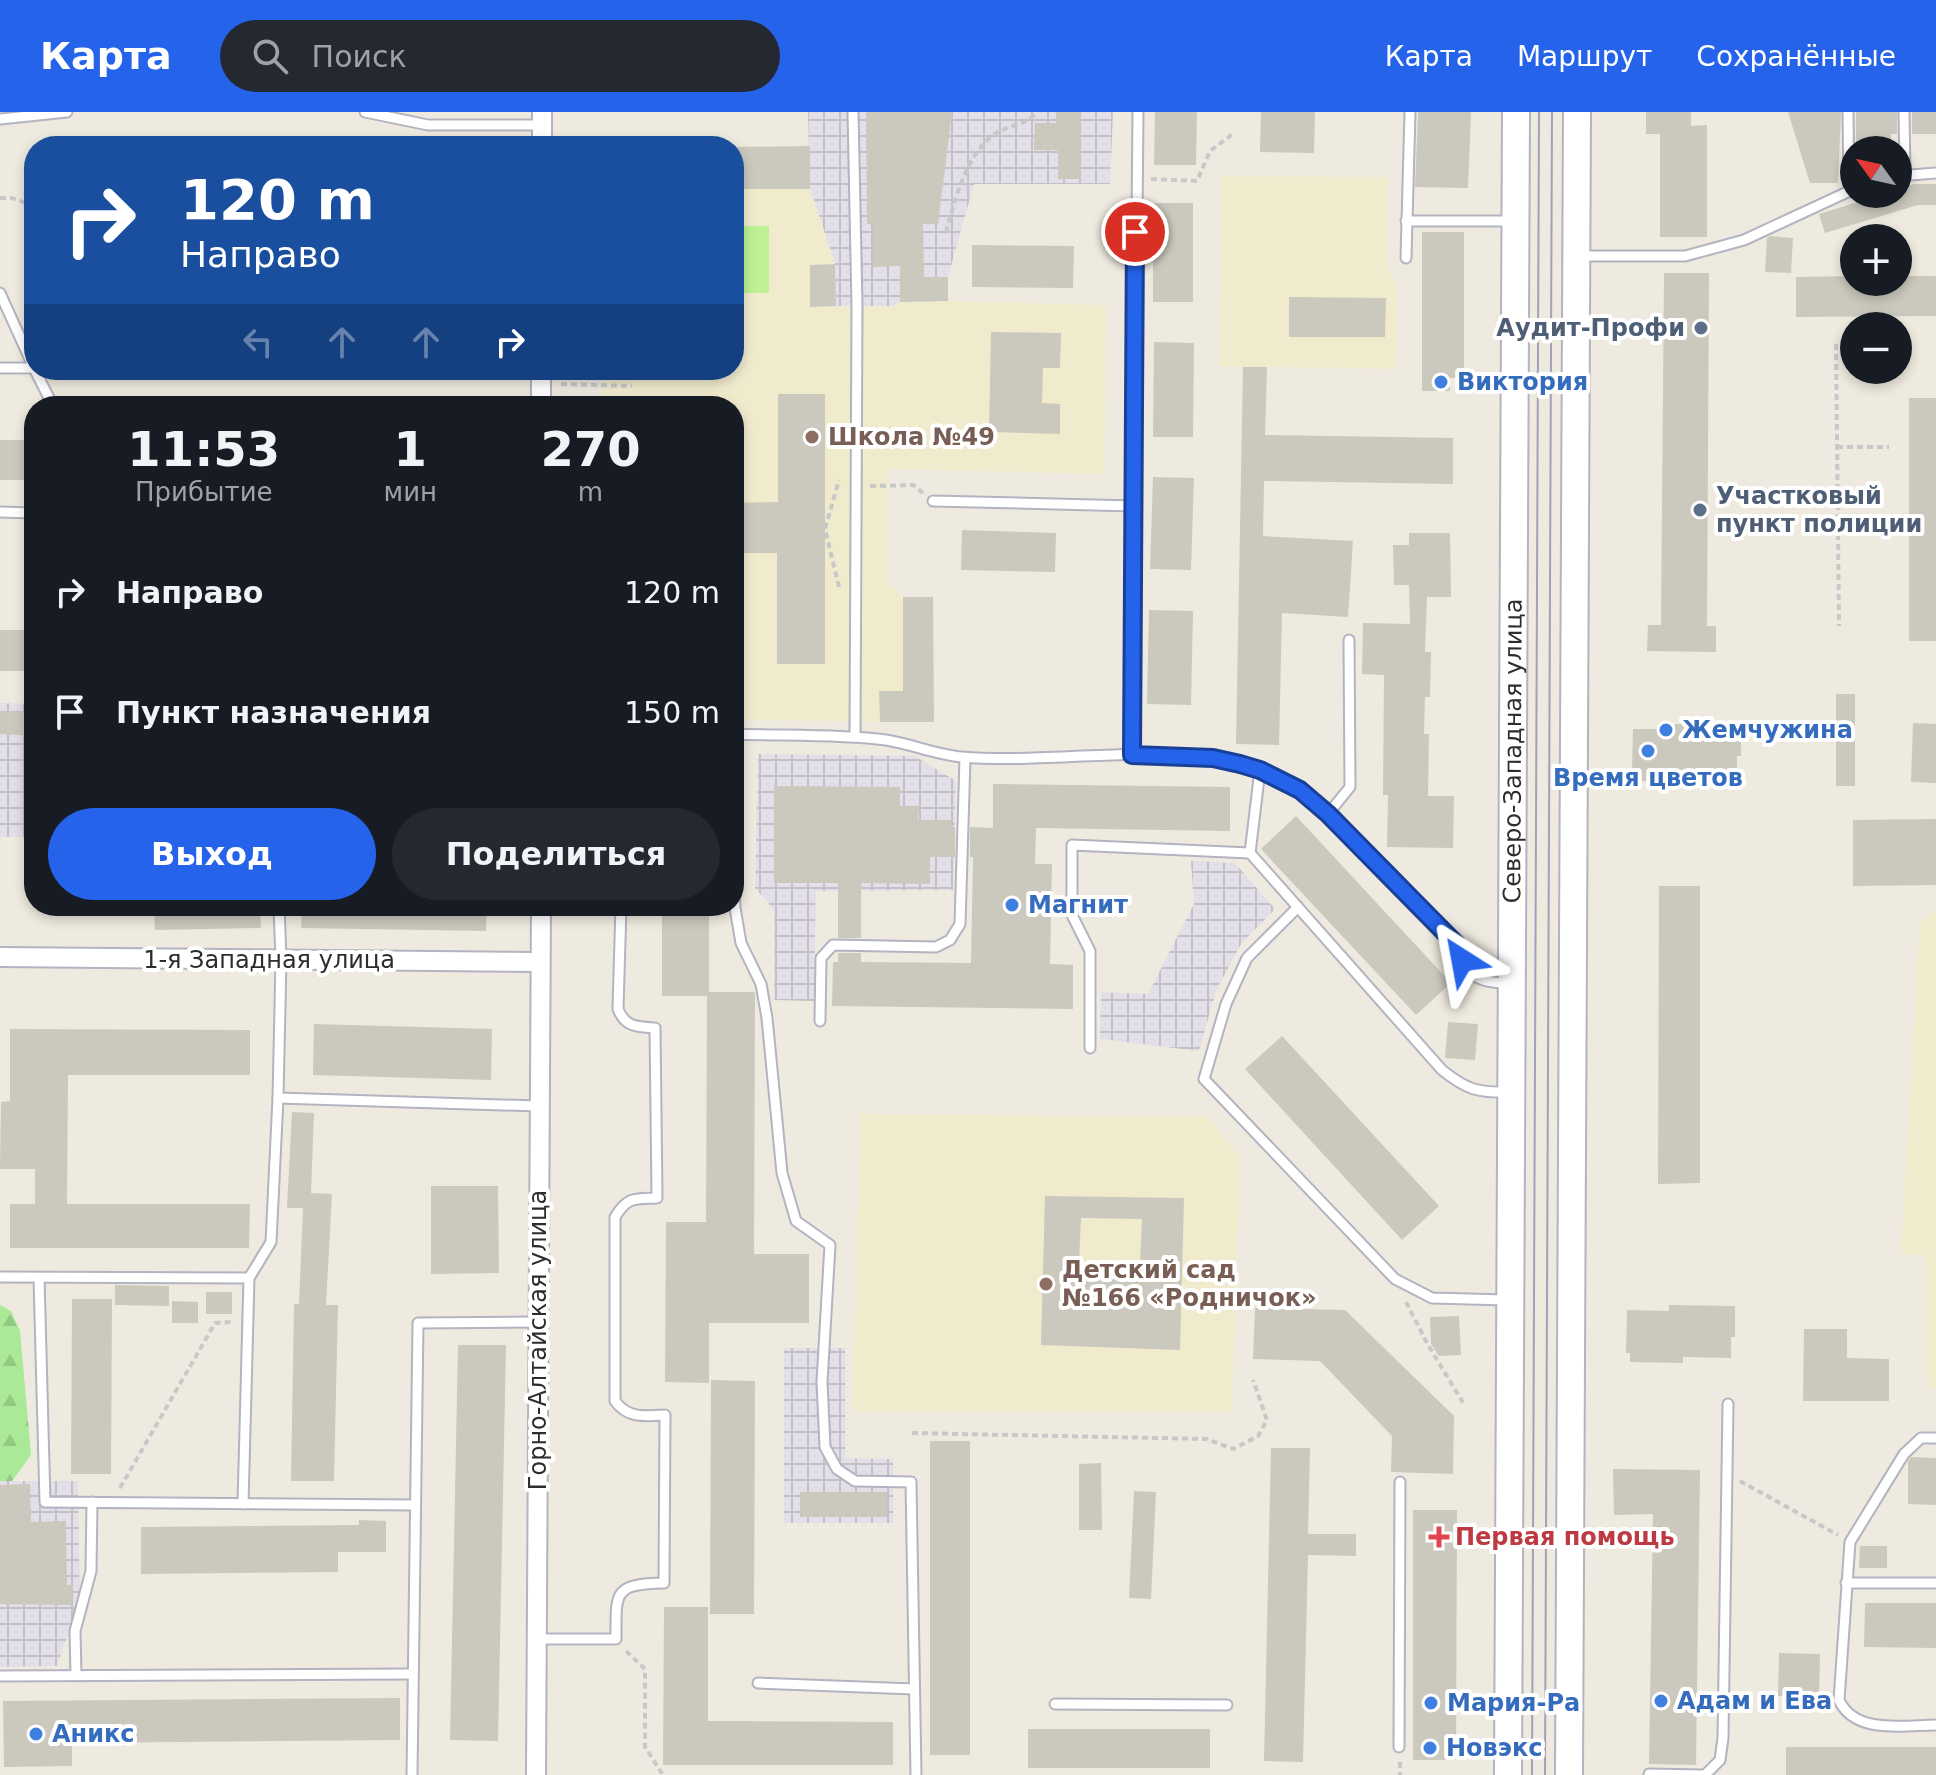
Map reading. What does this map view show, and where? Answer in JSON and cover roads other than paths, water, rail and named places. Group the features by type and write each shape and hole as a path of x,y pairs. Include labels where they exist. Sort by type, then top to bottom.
{"main road":[{"name":"Северо-Западная улица","path":"1508,1775 1516,112"},
{"path":"1569,1775 1577,112"}],"street":[{"name":"Горно-Алтайская улица","path":"536,1775 541,916"},
{"name":"1-я Западная улица","path":"0,957 539,962"}],"lane":[{"path":"0,119 67,112"},
{"path":"365,112 428,125 542,118"},
{"path":"853,112 857,306 855,737"},
{"path":"1132,755 1138,112"},
{"path":"1406,258 1410,112"},
{"path":"1848,112 1849,136"},
{"path":"1903,136 1904,112"},
{"path":"1912,174 1936,173"},
{"path":"1576,256 1685,256 1744,240 1840,195"},
{"path":"1406,221 1515,221"},
{"path":"0,293 24,347"},
{"path":"0,368 24,369"},
{"path":"933,501 1134,506"},
{"path":"0,512 24,513"},
{"path":"1328,814 1350,787 1349,640"},
{"path":"744,734 855,737 911,745 928,752 965,758 1132,755 1213,758 1260,770 1300,790 1328,814 1457,945 1462,960 1475,977 1486,983 1512,983"},
{"path":"820,1021 821,958 833,945 936,947 950,940 960,924 965,758"},
{"path":"1250,853 1260,770"},
{"path":"1090,1048 1090,951 1072,915 1072,845 1250,853 1442,1070 1462,1086 1484,1093 1511,1092"},
{"path":"1298,907 1247,958 1226,1004 1204,1079 1395,1279 1432,1298 1510,1300"},
{"path":"243,1504 249,1278 271,1242 278,1098 279,916"},
{"path":"537,1639 616,1639 616,1604 620,1593 632,1583 664,1583 665,1415 634,1416 622,1411 615,1401 615,1217 623,1204 634,1199 657,1198 655,1028 632,1026 622,1019 618,1009 621,916"},
{"path":"736,916 741,943 761,984 782,1173 796,1221 830,1245 822,1382 825,1447 837,1469 855,1481 911,1482 916,1775"},
{"path":"278,1098 538,1106"},
{"path":"0,1277 249,1278"},
{"path":"39,1278 45,1502 414,1505"},
{"path":"412,1775 418,1323 538,1322"},
{"path":"1649,1774 1704,1775 1720,1760 1723,1738 1728,1404"},
{"path":"1936,1438 1921,1438 1904,1454 1850,1542 1839,1700 1844,1710 1867,1725 1936,1725"},
{"path":"1399,1747 1400,1482"},
{"path":"76,1675 75,1631 91,1571 92,1502"},
{"path":"1846,1583 1936,1583"},
{"path":"0,1676 412,1674"},
{"path":"758,1683 914,1689"},
{"path":"1055,1704 1227,1705"}],"tram line":[{"path":"1532,1775 1539,112"},
{"path":"1545,1775 1552,112"}],"place":[{"name":"Аудит-Профи","path":"1701,328"},
{"name":"Виктория","path":"1441,382"},
{"name":"Школа №49","path":"812,437"},
{"name":"Участковый пункт полиции","path":"1700,510"},
{"name":"Жемчужина","path":"1666,730"},
{"name":"Время цветов","path":"1648,751"},
{"name":"Магнит","path":"1012,905"},
{"name":"Детский сад №166 «Родничок»","path":"1046,1284"},
{"name":"Первая помощь","path":"1439,1537"},
{"name":"Адам и Ева","path":"1661,1701"},
{"name":"Мария-Ра","path":"1431,1703"},
{"name":"Аникс","path":"36,1734"},
{"name":"Новэкс","path":"1430,1748"}]}
